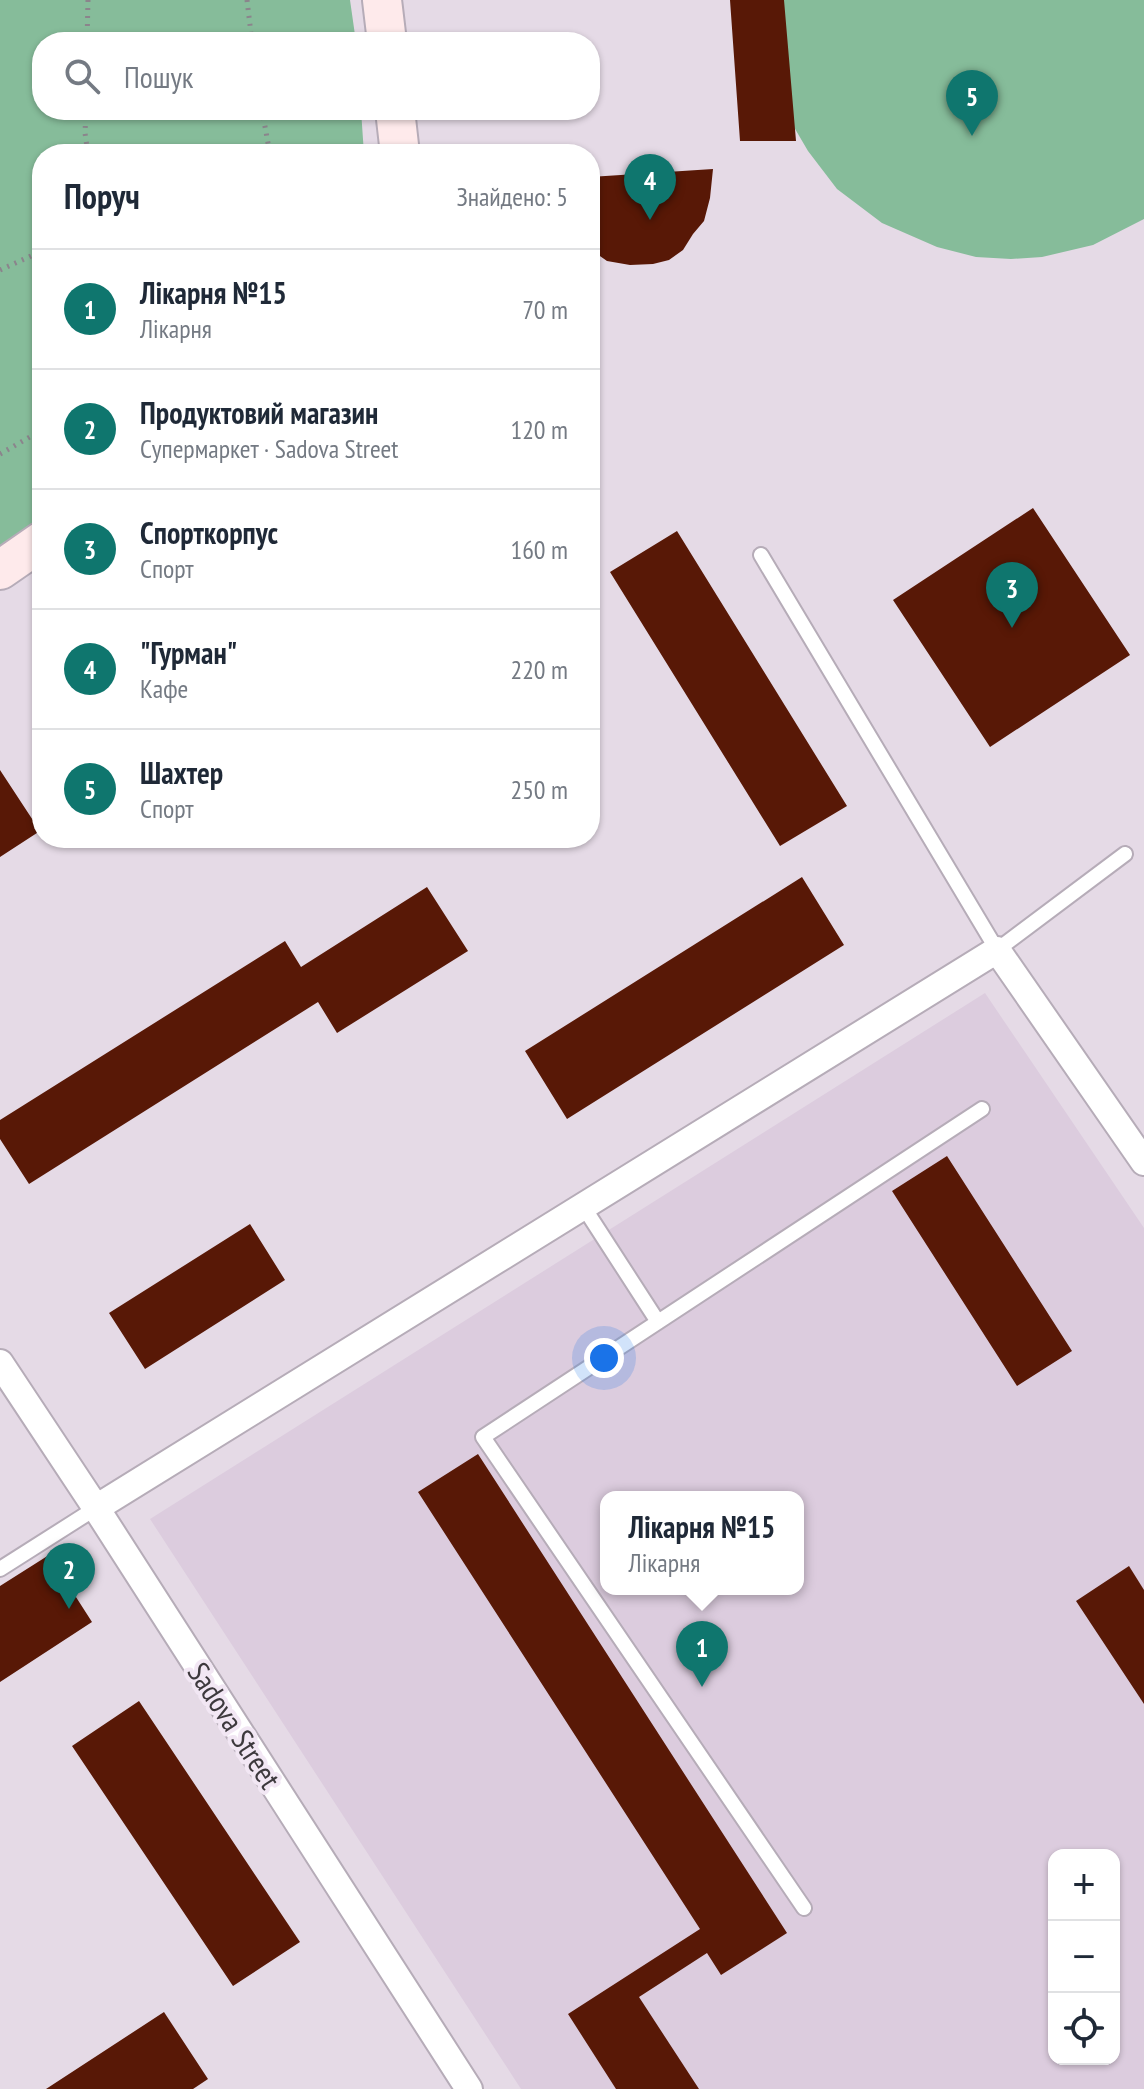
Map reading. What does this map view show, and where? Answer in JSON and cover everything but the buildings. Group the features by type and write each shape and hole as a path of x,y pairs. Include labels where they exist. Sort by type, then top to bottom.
{"street":[{"path":"382,0 386,32"},
{"path":"396,120 399,144"},
{"path":"0,570 32,548"},
{"path":"96,1508 997,950 1144,1162"},
{"name":"Sadova Street","path":"0,1363 469,2089"}],"lane":[{"path":"761,555 997,950 1125,854"},
{"path":"804,1908 483,1437 982,1109"},
{"path":"583,1206 658,1322"},
{"path":"0,1569 96,1508"}],"path":[{"path":"87,32 88,0"},
{"path":"247,0 251,32"},
{"path":"86,120 87,144"},
{"path":"264,120 268,144"},
{"path":"0,270 32,256"},
{"path":"0,454 32,436"}],"shaded area":[{"path":"985,993 1144,1228 1144,2089 521,2089 150,1519"}],"green space":[{"path":"0,0 350,0 355,32 32,32 32,120 362,120 363,144 32,144 32,524 0,546"},
{"path":"768,0 1144,0 1144,219 1093,245 1042,257 1011,259 976,257 937,247 882,223 837,189 791,122"}],"place":[{"name":"Шахтер","path":"972,136"},
{"name":"\"Гурман\"","path":"650,220"},
{"name":"Спорткорпус","path":"1012,628"},
{"name":"Продуктовий магазин","path":"69,1609"},
{"name":"Лікарня №15","path":"702,1687"}]}
